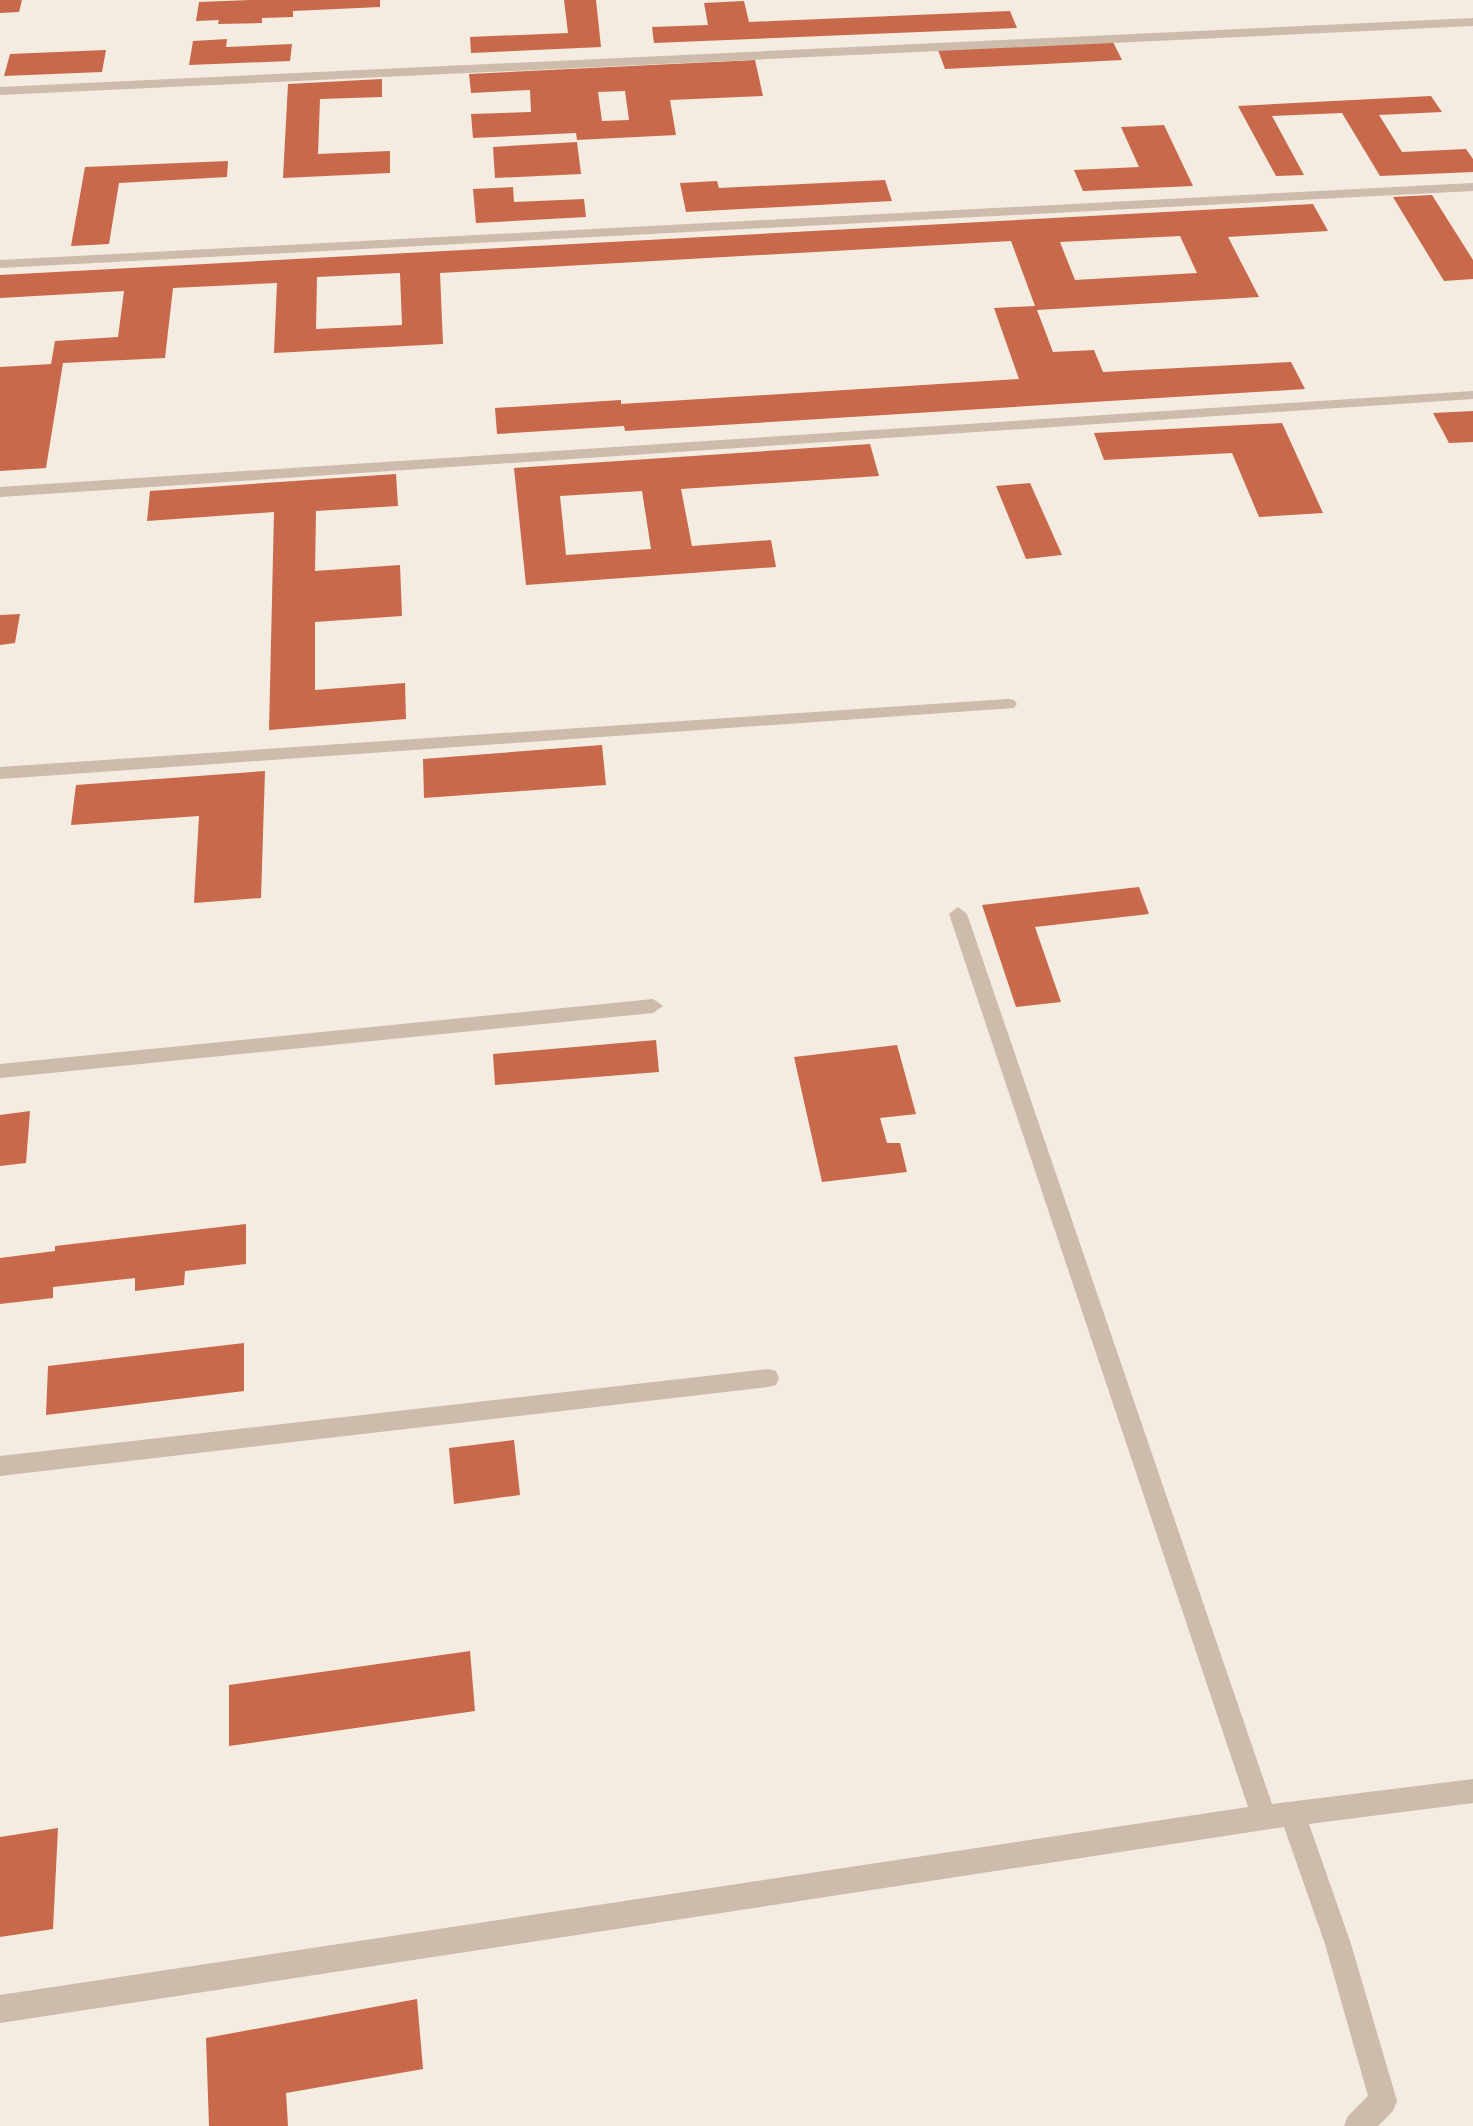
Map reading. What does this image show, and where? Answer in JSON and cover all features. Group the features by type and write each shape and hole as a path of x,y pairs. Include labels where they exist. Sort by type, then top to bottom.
{"street":[{"path":"0,91 1473,22"},
{"path":"0,264 1473,187"},
{"path":"0,492 1473,395"},
{"path":"0,773 1008,704"},
{"path":"958,914 1264,1817"},
{"path":"0,1071 653,1006"},
{"path":"0,1466 768,1378"},
{"path":"0,2009 1264,1817 1473,1791"},
{"path":"1292,1813 1338,1944 1383,2101 1358,2126"}],"building":[{"path":"0,0 22,0 19,12 0,13"},
{"path":"380,0 380,7 293,11 293,17 262,18 262,23 196,21 199,2"},
{"path":"564,0 596,0 601,47 471,53 470,37 568,33"},
{"path":"744,1 749,22 1010,11 1017,28 654,43 652,27 708,25 704,3"},
{"path":"227,39 226,47 292,44 290,61 189,65 193,41"},
{"path":"1113,42 1122,60 945,69 938,50"},
{"path":"106,50 102,72 4,76 10,54"},
{"path":"755,60 763,96 670,100 676,135 577,140 576,133 473,138 471,114 531,112 530,90 471,93 469,74","holes":["625,91 629,120 602,121 598,92"]},
{"path":"382,79 382,97 320,99 318,154 390,151 390,173 283,178 288,84"},
{"path":"1431,96 1442,112 1379,115 1402,152 1466,149 1473,159 1473,172 1380,176 1342,113 1272,116 1304,175 1276,176 1238,106"},
{"path":"1164,125 1193,186 1083,191 1074,170 1139,167 1121,127"},
{"path":"577,142 581,174 495,178 493,147"},
{"path":"228,161 227,177 119,183 109,244 71,246 85,167"},
{"path":"885,180 892,201 686,212 680,183 717,181 719,188"},
{"path":"513,187 514,202 584,199 586,217 476,223 473,189"},
{"path":"1432,195 1473,260 1473,279 1444,281 1393,197"},
{"path":"1313,204 1328,231 1228,237 1259,297 1037,310 1053,352 1094,350 1103,372 1291,362 1305,389 625,431 624,426 497,434 495,408 621,400 621,404 1019,379 994,308 1035,306 1011,241 440,273 443,344 274,353 277,283 173,288 165,358 63,363 46,468 0,471 0,367 51,364 55,341 118,337 124,291 0,298 0,275","holes":["1180,236 1197,273 1075,280 1060,242","400,273 402,325 316,329 317,277"]},
{"path":"1473,411 1473,442 1449,443 1433,413"},
{"path":"1282,423 1323,513 1259,517 1232,453 1104,460 1094,433"},
{"path":"870,444 879,476 681,489 692,546 771,540 776,567 526,585 514,468","holes":["642,491 651,549 566,555 560,496"]},
{"path":"396,474 398,506 316,511 315,571 400,565 402,616 315,622 315,690 405,683 406,719 269,730 274,512 147,521 150,491"},
{"path":"1030,483 1062,555 1026,559 996,486"},
{"path":"20,614 15,643 0,645 0,615"},
{"path":"602,745 606,785 424,798 423,759"},
{"path":"265,771 261,898 194,903 199,816 71,825 76,785"},
{"path":"1139,887 1149,914 1035,927 1061,1002 1016,1007 982,905"},
{"path":"656,1040 659,1072 495,1085 493,1054"},
{"path":"897,1045 916,1114 880,1118 887,1143 900,1143 907,1172 822,1182 794,1057"},
{"path":"30,1111 26,1163 0,1166 0,1115"},
{"path":"246,1224 246,1264 185,1271 184,1285 135,1291 135,1278 53,1287 53,1298 0,1304 0,1258 55,1251 55,1246"},
{"path":"244,1343 244,1391 46,1415 48,1366"},
{"path":"514,1440 520,1495 454,1504 449,1448"},
{"path":"470,1651 475,1711 229,1746 229,1685"},
{"path":"58,1828 53,1929 0,1937 0,1837"},
{"path":"417,1999 423,2069 286,2093 288,2126 209,2126 206,2038"}]}
